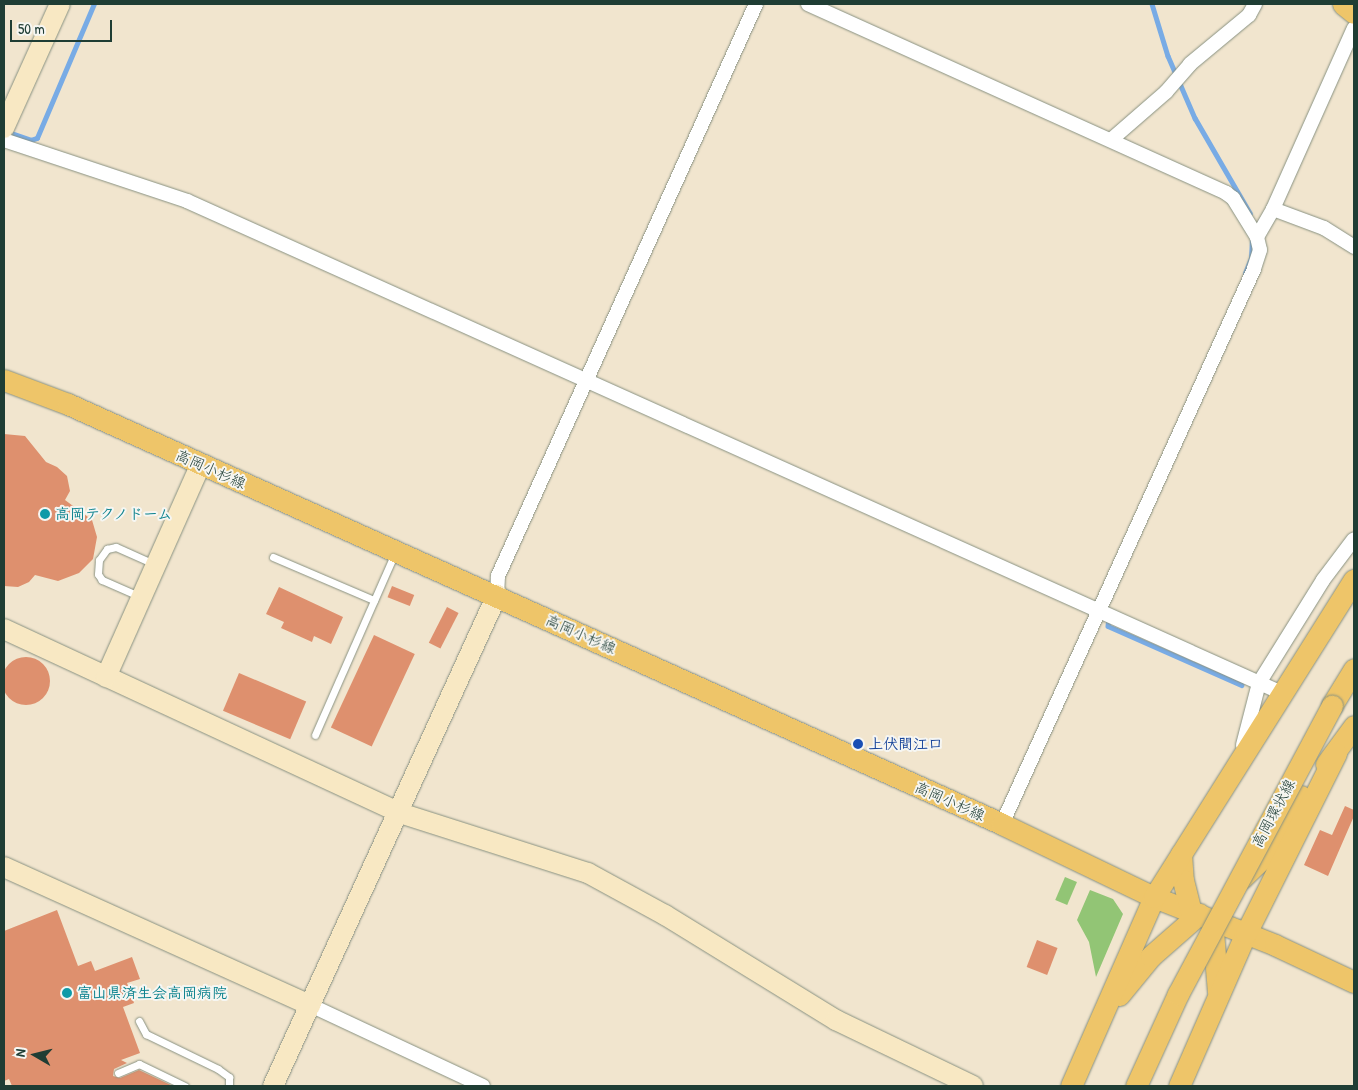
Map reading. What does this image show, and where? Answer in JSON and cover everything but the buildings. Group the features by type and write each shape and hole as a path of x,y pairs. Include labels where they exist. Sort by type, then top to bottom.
{"main road":[{"path":"1343,4 1354,13"},
{"name":"高岡小杉線","path":"4,380 68,404 497,596 1002,824 1154,896"},
{"path":"1071,1086 1105,1012 1154,896 1354,580"},
{"name":"高岡環状線","path":"1136,1086 1178,994 1332,705 1354,669"},
{"name":"高岡環状線","path":"1332,705 1354,675"},
{"path":"1105,1012 1151,956 1202,916 1262,859 1309,783 1348,740"},
{"path":"1179,1086 1218,1002 1246,933 1348,740"},
{"path":"1181,854 1182,880 1202,916 1218,1002"},
{"path":"1154,896 1246,933 1354,982"}],"street":[{"path":"60,4 5,130 187,201 586,382 1100,610 1121,622 1282,693"},
{"path":"273,1086 400,813 497,596 498,576 756,4"},
{"path":"808,4 1112,139 1226,193 1233,198 1257,236 1260,250 1254,269 1002,824"},
{"path":"1112,139 1166,92 1190,64 1249,14 1255,4"},
{"path":"1257,236 1273,209 1354,28"},
{"path":"1273,209 1324,228 1354,247"},
{"path":"106,677 201,464"},
{"path":"1239,763 1259,683 1323,580 1354,539"},
{"path":"4,629 400,813 588,873 665,915 836,1020 972,1086"},
{"path":"4,867 310,1005 483,1086"}],"lane":[{"path":"142,597 102,580 98,574 98,560 107,549 116,547 156,565"},
{"path":"315,735 396,551"},
{"path":"273,557 374,600"},
{"path":"139,1021 146,1034 218,1069 229,1077 229,1086"},
{"path":"118,1073 139,1064 185,1086"}],"green space":[{"path":"1065,877 1077,882 1067,905 1055,900"},
{"path":"1090,890 1113,899 1123,914 1096,977 1089,942 1077,920"}],"waterway":[{"path":"8,132 31,140 37,138 94,4"},
{"path":"1152,4 1168,56 1195,118 1250,213"},
{"path":"1245,273 1251,258 1252,240"},
{"path":"1109,618 1108,626 1242,685"}],"place":[{"name":"高岡テクノドーム","path":"45,514"},
{"name":"上伏間江口","path":"858,744"},
{"name":"富山県済生会高岡病院","path":"67,993"}]}
